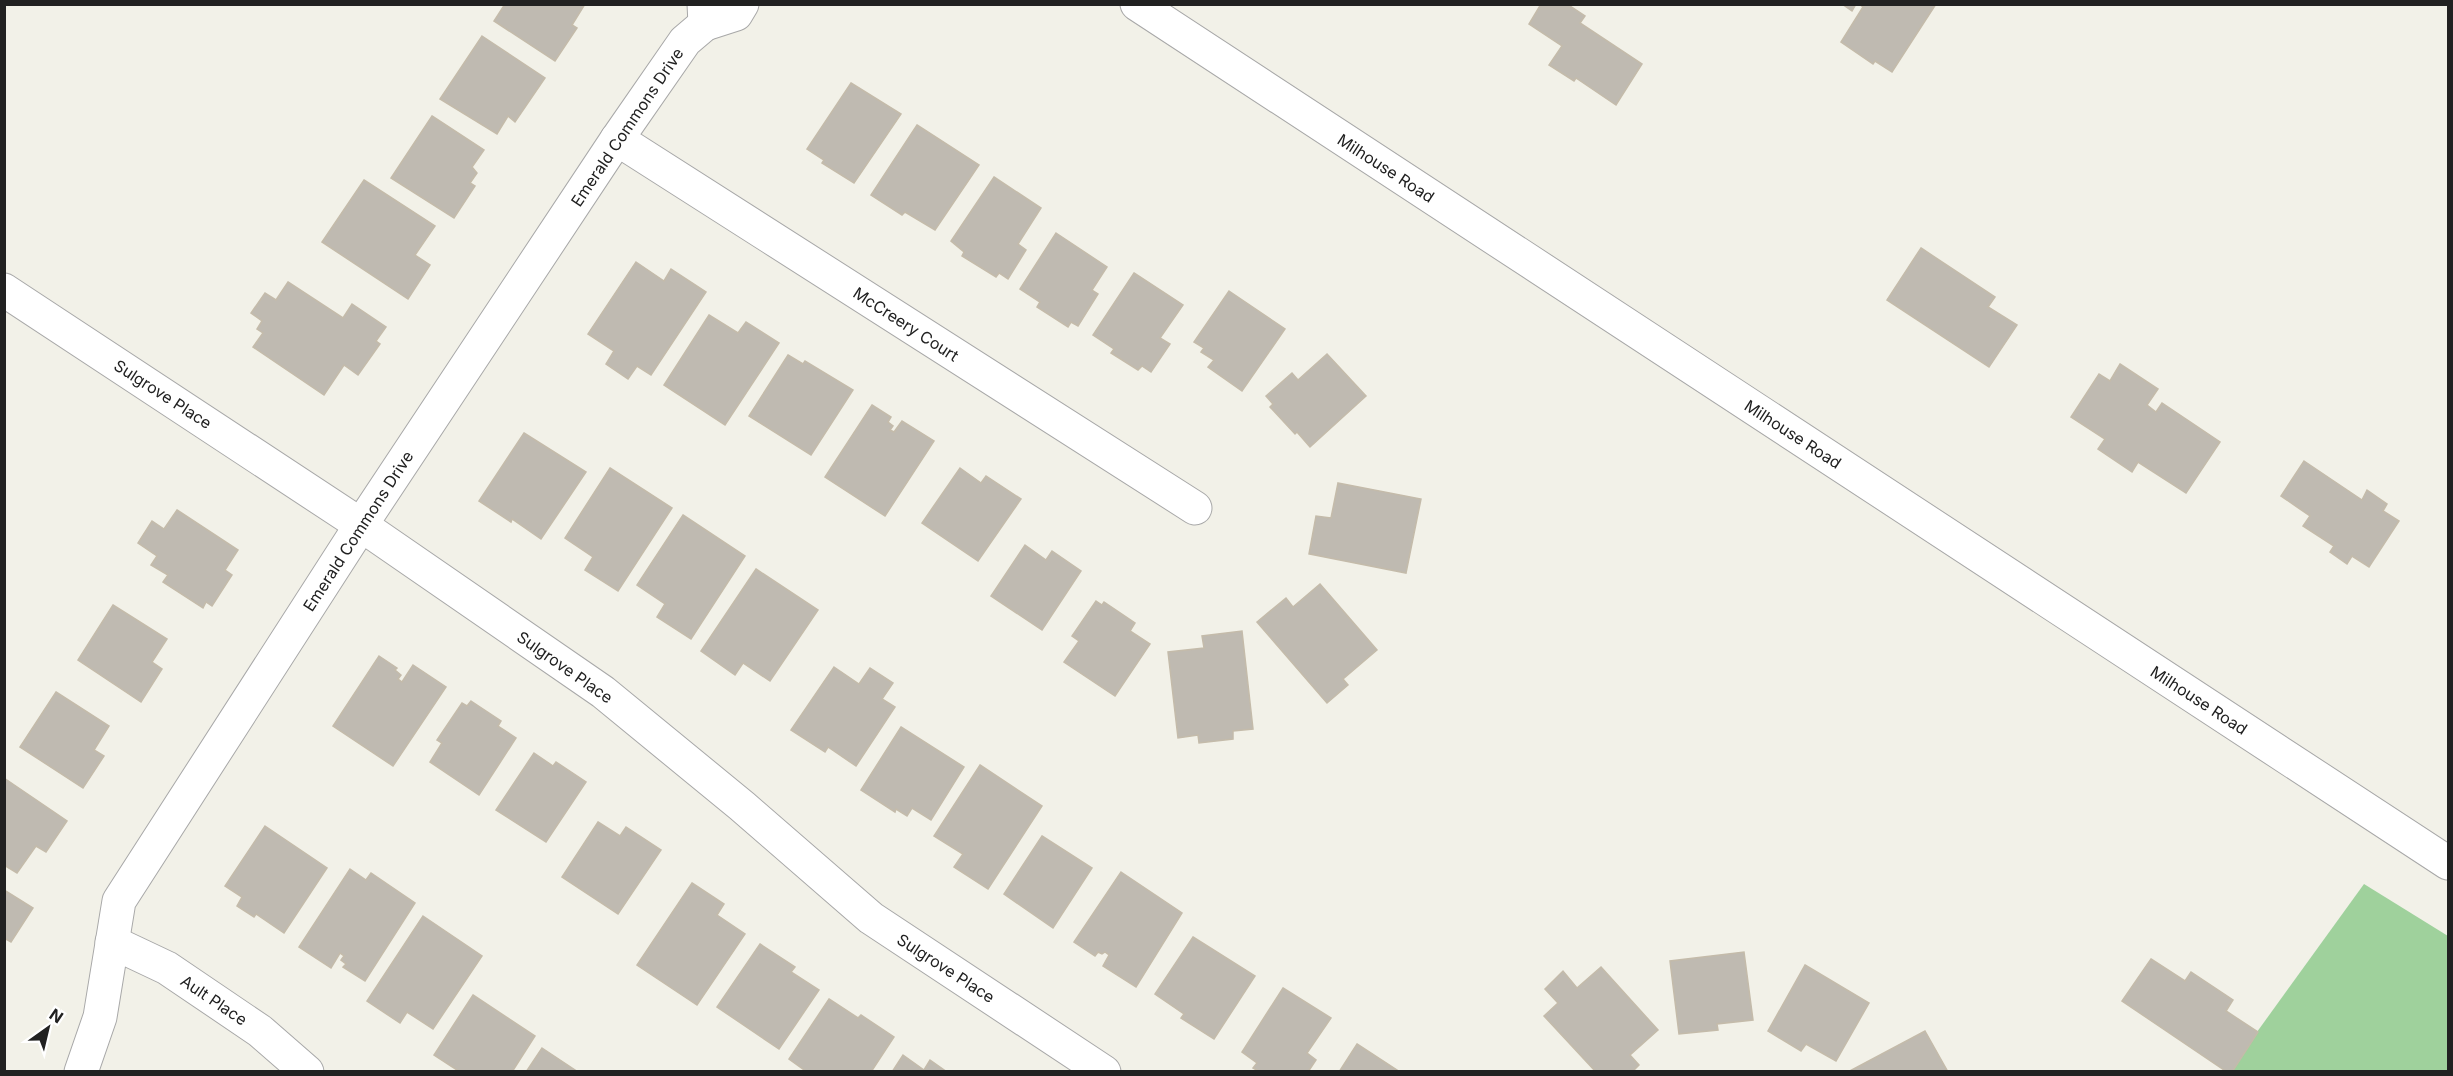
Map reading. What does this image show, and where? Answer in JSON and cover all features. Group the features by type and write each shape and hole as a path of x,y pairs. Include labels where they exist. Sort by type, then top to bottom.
{"street":[{"path":"705,14 736,14 742,4"},
{"name":"Milhouse Road","path":"1137,4 2448,863"},
{"name":"Emerald Commons Drive","path":"81,1071 100,1017 118,901 361,525 617,139 705,14"},
{"name":"McCreery Court","path":"617,139 1195,508"},
{"name":"Sulgrove Place","path":"4,290 361,525 603,692 742,806 871,918 1104,1071"},
{"name":"Ault Place","path":"112,942 167,968 260,1031 307,1071"}],"green space":[{"path":"2364,884 2448,936 2448,1071 2228,1072"}],"building":[{"path":"505,4 585,4 572,25 577,28 555,61 494,21"},
{"path":"1541,4 1567,4 1585,16 1580,23 1642,64 1616,105 1576,78 1574,81 1549,65 1562,46 1529,24"},
{"path":"1842,4 1856,4 1852,11"},
{"path":"1859,4 1936,4 1892,72 1875,61 1873,64 1841,42 1863,7"},
{"path":"482,36 545,78 515,122 508,116 497,134 440,99"},
{"path":"851,83 901,114 854,183 822,163 824,160 807,149"},
{"path":"432,116 484,150 472,167 477,173 470,183 475,186 454,218 391,178"},
{"path":"917,125 979,165 935,230 905,212 902,215 871,195"},
{"path":"994,177 1041,208 1018,244 1026,250 1008,279 999,273 996,277 962,256 964,252 951,241"},
{"path":"364,180 435,226 415,255 430,265 408,299 322,242"},
{"path":"1056,233 1107,267 1092,290 1098,294 1078,326 1071,322 1068,327 1037,307 1040,302 1020,289"},
{"path":"1921,248 1995,297 1988,307 2017,325 1989,367 1887,300"},
{"path":"636,262 664,281 671,269 706,292 651,375 637,366 628,379 606,364 614,351 588,334"},
{"path":"1134,273 1183,305 1160,338 1170,344 1151,372 1142,366 1138,370 1111,353 1114,349 1093,335"},
{"path":"288,282 343,318 352,304 386,327 376,341 380,344 358,375 344,365 324,395 253,347 263,333 257,329 262,321 251,313 265,293 276,300"},
{"path":"1229,291 1285,329 1242,391 1208,367 1214,360 1201,352 1204,348 1194,342"},
{"path":"709,315 738,333 746,322 779,343 725,425 664,385"},
{"path":"1327,354 1366,396 1310,447 1270,407 1273,404 1266,396 1292,373 1298,380"},
{"path":"788,355 803,364 805,361 853,390 811,455 749,416"},
{"path":"2120,364 2158,389 2147,405 2156,412 2162,403 2220,442 2186,493 2138,462 2132,472 2098,449 2105,439 2071,417 2099,374 2110,381"},
{"path":"872,405 891,417 888,422 893,426 890,430 894,432 902,421 934,441 885,516 825,477"},
{"path":"524,433 586,472 541,539 512,519 511,522 479,501"},
{"path":"2304,461 2362,500 2367,490 2387,504 2383,511 2399,521 2369,567 2352,556 2347,564 2330,552 2334,546 2303,526 2310,516 2281,496"},
{"path":"610,468 672,508 618,591 585,570 593,557 565,538"},
{"path":"960,468 981,483 986,476 1021,499 978,561 922,523"},
{"path":"1338,483 1421,499 1406,573 1309,554 1316,516 1331,518"},
{"path":"177,510 238,550 225,570 232,575 212,606 206,602 203,608 163,582 168,575 151,565 157,556 138,543 152,521 164,529"},
{"path":"683,515 745,556 691,639 657,617 665,604 637,585"},
{"path":"1025,545 1046,560 1052,551 1081,571 1042,630 991,596"},
{"path":"756,569 818,610 770,681 743,663 735,675 701,651"},
{"path":"1320,584 1377,650 1343,679 1348,685 1327,703 1257,622 1286,598 1293,607"},
{"path":"1096,601 1102,605 1104,602 1135,623 1130,631 1150,644 1115,696 1064,662 1079,641 1072,636"},
{"path":"113,605 167,639 152,662 162,669 141,702 78,660"},
{"path":"1242,631 1253,729 1233,731 1233,739 1199,743 1198,735 1178,738 1168,652 1204,648 1202,636"},
{"path":"379,656 397,668 395,670 401,675 398,679 402,682 413,665 446,687 393,766 333,726"},
{"path":"834,667 859,684 870,668 893,683 882,699 895,707 856,766 828,747 825,752 791,730"},
{"path":"56,692 109,726 94,750 104,756 83,788 20,747"},
{"path":"471,701 501,721 498,726 516,738 479,795 430,762 442,743 437,740 462,703 467,706"},
{"path":"901,727 964,767 931,820 912,808 907,816 896,809 895,812 861,790"},
{"path":"534,753 553,766 556,762 586,782 546,842 496,810"},
{"path":"980,765 1042,806 988,889 954,867 963,854 934,836"},
{"path":"4,778 67,821 46,852 36,846 17,873 4,865"},
{"path":"598,822 620,836 626,827 661,850 618,914 562,877"},
{"path":"265,826 327,868 284,933 256,914 254,917 237,906 242,897 225,886"},
{"path":"1042,836 1092,868 1053,928 1004,894"},
{"path":"350,869 366,880 371,873 415,903 365,981 343,967 346,964 341,960 344,956 340,953 331,968 299,947"},
{"path":"1121,872 1182,913 1136,987 1103,966 1109,955 1105,952 1102,954 1098,952 1095,956 1074,942"},
{"path":"692,883 724,904 717,915 745,934 697,1005 637,965"},
{"path":"4,890 33,908 11,942 4,938"},
{"path":"423,916 482,956 433,1029 407,1012 400,1023 367,1001"},
{"path":"1193,937 1255,976 1214,1039 1181,1018 1184,1014 1155,994"},
{"path":"760,944 795,967 791,972 819,990 779,1049 717,1007"},
{"path":"1744,952 1753,1020 1717,1024 1718,1030 1679,1034 1670,961"},
{"path":"2151,959 2185,981 2191,972 2233,1000 2226,1011 2258,1032 2232,1072 2227,1072 2122,1001"},
{"path":"1805,965 1869,1003 1836,1061 1806,1044 1801,1051 1768,1031"},
{"path":"1601,967 1658,1030 1630,1055 1639,1065 1632,1072 1596,1072 1544,1016 1558,1003 1545,989 1563,971 1577,988"},
{"path":"1283,988 1331,1018 1307,1053 1316,1060 1308,1072 1260,1072 1253,1068 1257,1063 1242,1052"},
{"path":"473,995 535,1036 512,1072 460,1072 434,1055"},
{"path":"829,999 858,1018 861,1015 894,1037 871,1072 807,1072 789,1059"},
{"path":"1925,1031 1948,1072 1848,1072"},
{"path":"1357,1044 1400,1072 1339,1072"},
{"path":"542,1048 578,1072 526,1072"},
{"path":"903,1055 924,1070 930,1060 947,1072 892,1072"}]}
